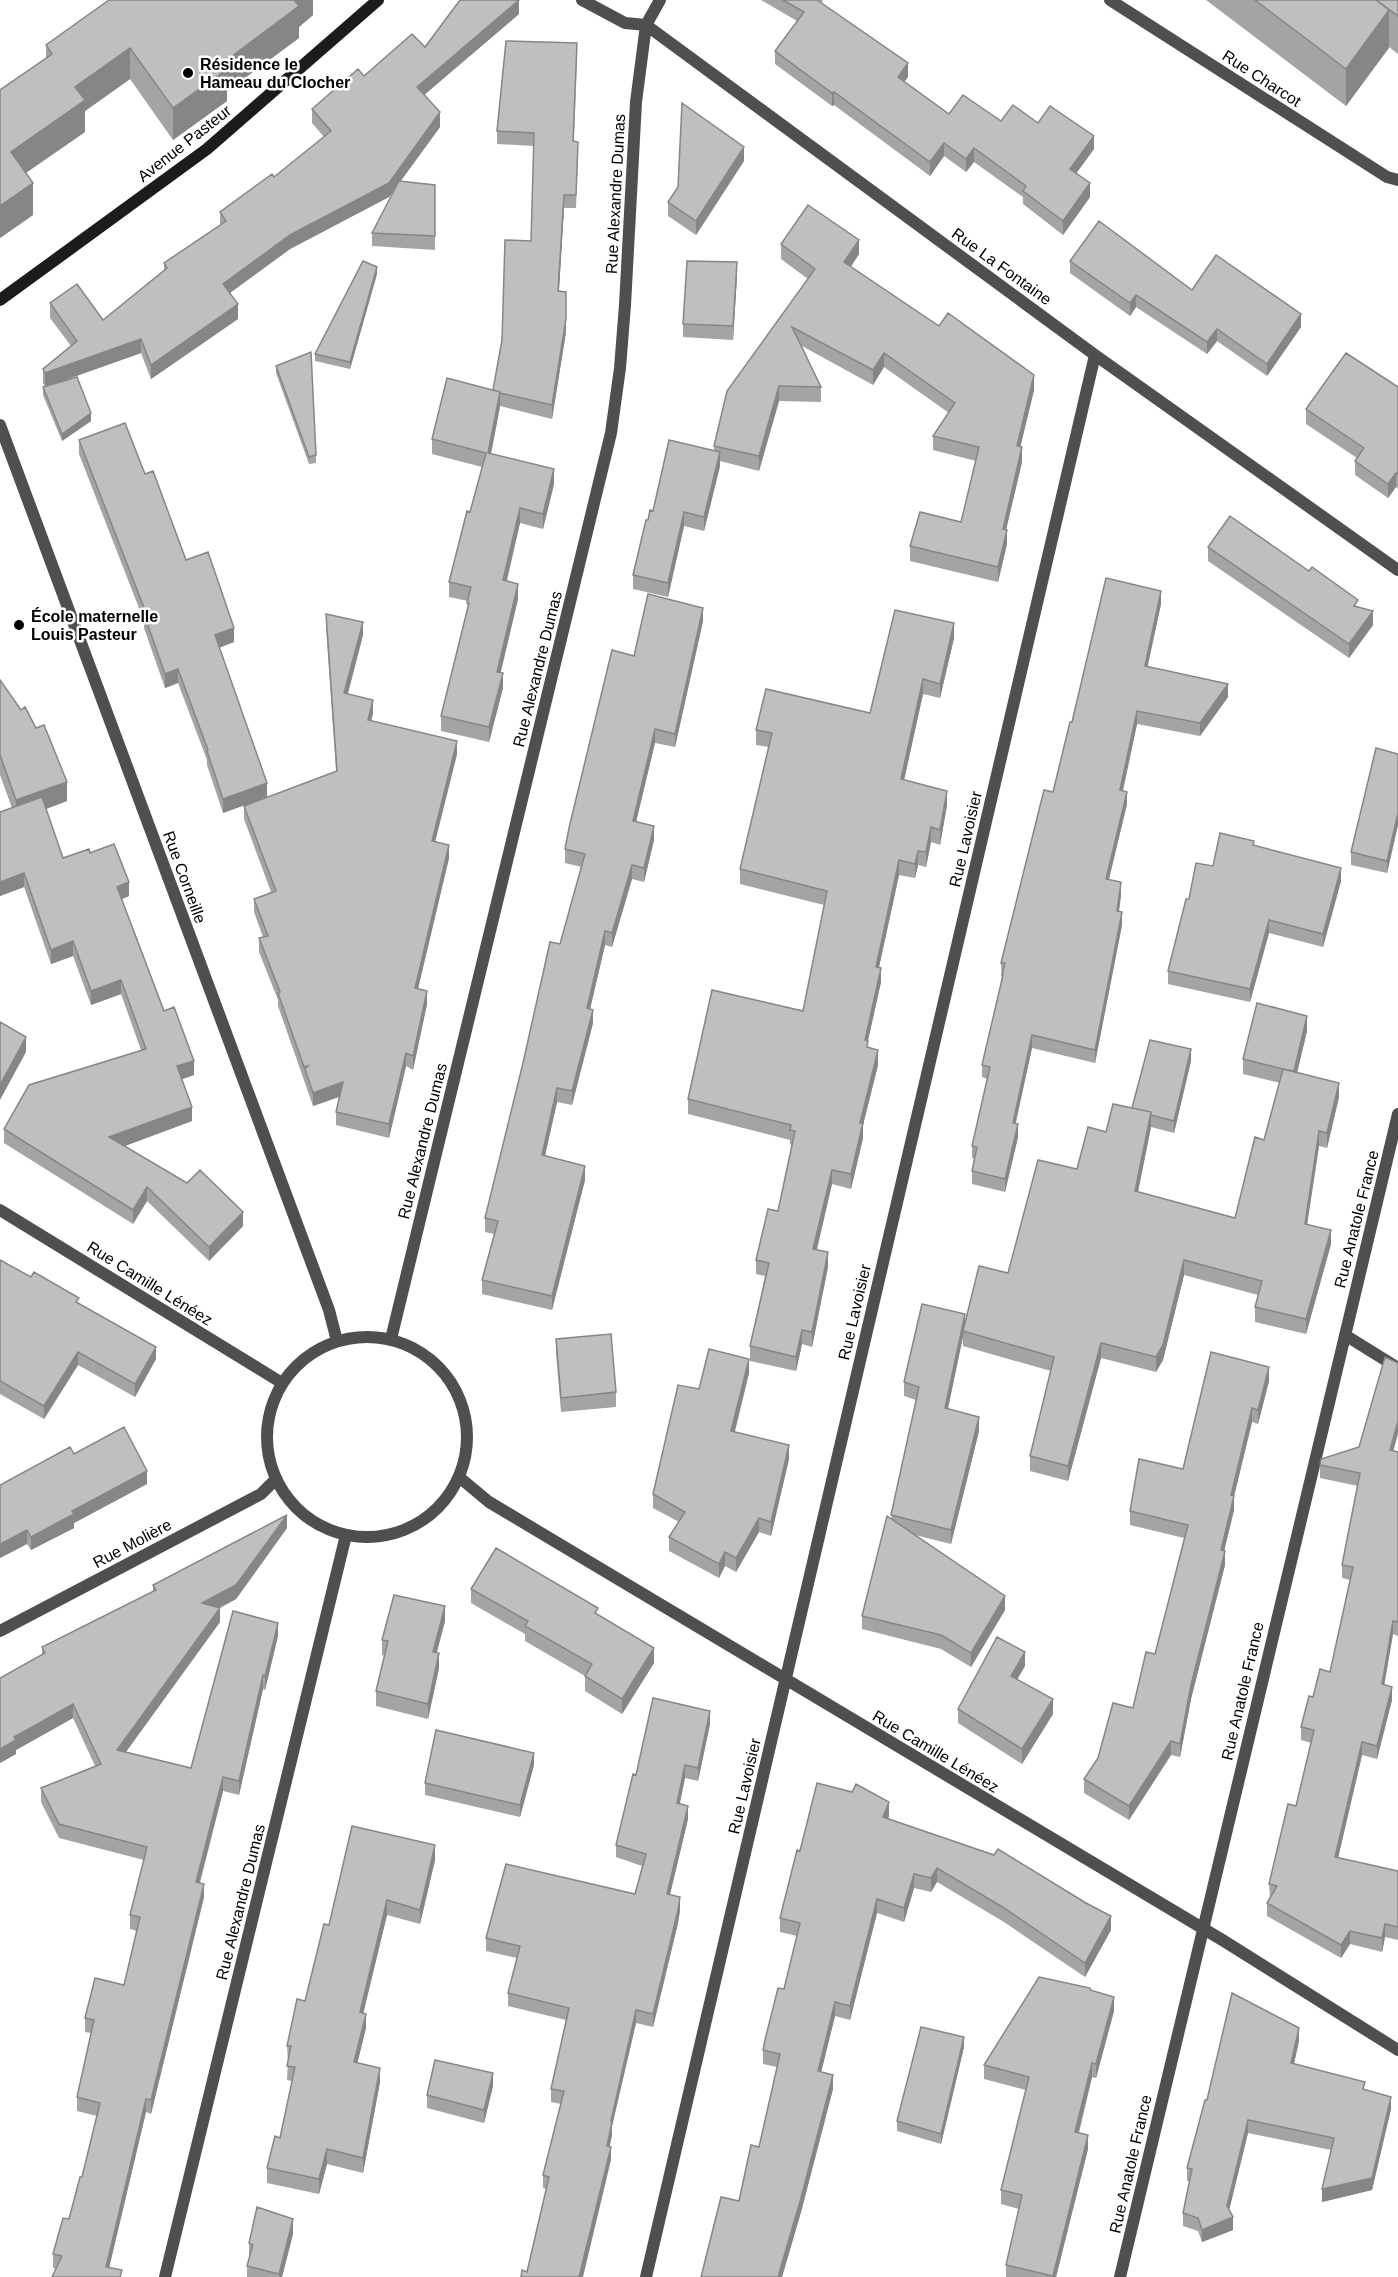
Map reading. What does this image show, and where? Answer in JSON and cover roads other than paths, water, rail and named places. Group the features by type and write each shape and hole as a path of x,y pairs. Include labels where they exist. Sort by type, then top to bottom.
{"main road":[{"name":"Avenue Pasteur","path":"0,300 207,149 378,0"}],"street":[{"name":"Rue La Fontaine","path":"582,0 625,23 646,25 1095,355 1398,570"},
{"name":"Rue Alexandre Dumas","path":"391,1339 611,433 620,368 636,102 646,25 660,0"},
{"name":"Rue Charcot","path":"1110,0 1387,177 1398,180"},
{"name":"Rue Lavoisier","path":"646,2277 1095,355"},
{"name":"Rue Corneille","path":"0,425 329,1310 337,1341"},
{"name":"Rue Anatole France","path":"1120,2277 1398,1113"},
{"name":"Rue Camille Lénéez","path":"0,1210 282,1383"},
{"path":"1345,1335 1398,1368"},
{"path":"364,1336 391,1339 423,1353 448,1377 463,1409 467,1444 459,1477 440,1506 412,1526 380,1536 346,1535 317,1524 293,1505 276,1479 267,1447 269,1414 282,1383 297,1365 315,1350 337,1341 364,1336"},
{"name":"Rue Camille Lénéez","path":"459,1477 489,1502 1203,1930 1398,2050"},
{"name":"Rue Molière","path":"0,1631 261,1494 276,1479"},
{"name":"Rue Alexandre Dumas","path":"165,2277 346,1535"}],"place":[{"name":"Résidence le Hameau du Clocher","path":"188,73"},
{"name":"École maternelle Louis Pasteur","path":"19,625"}]}
